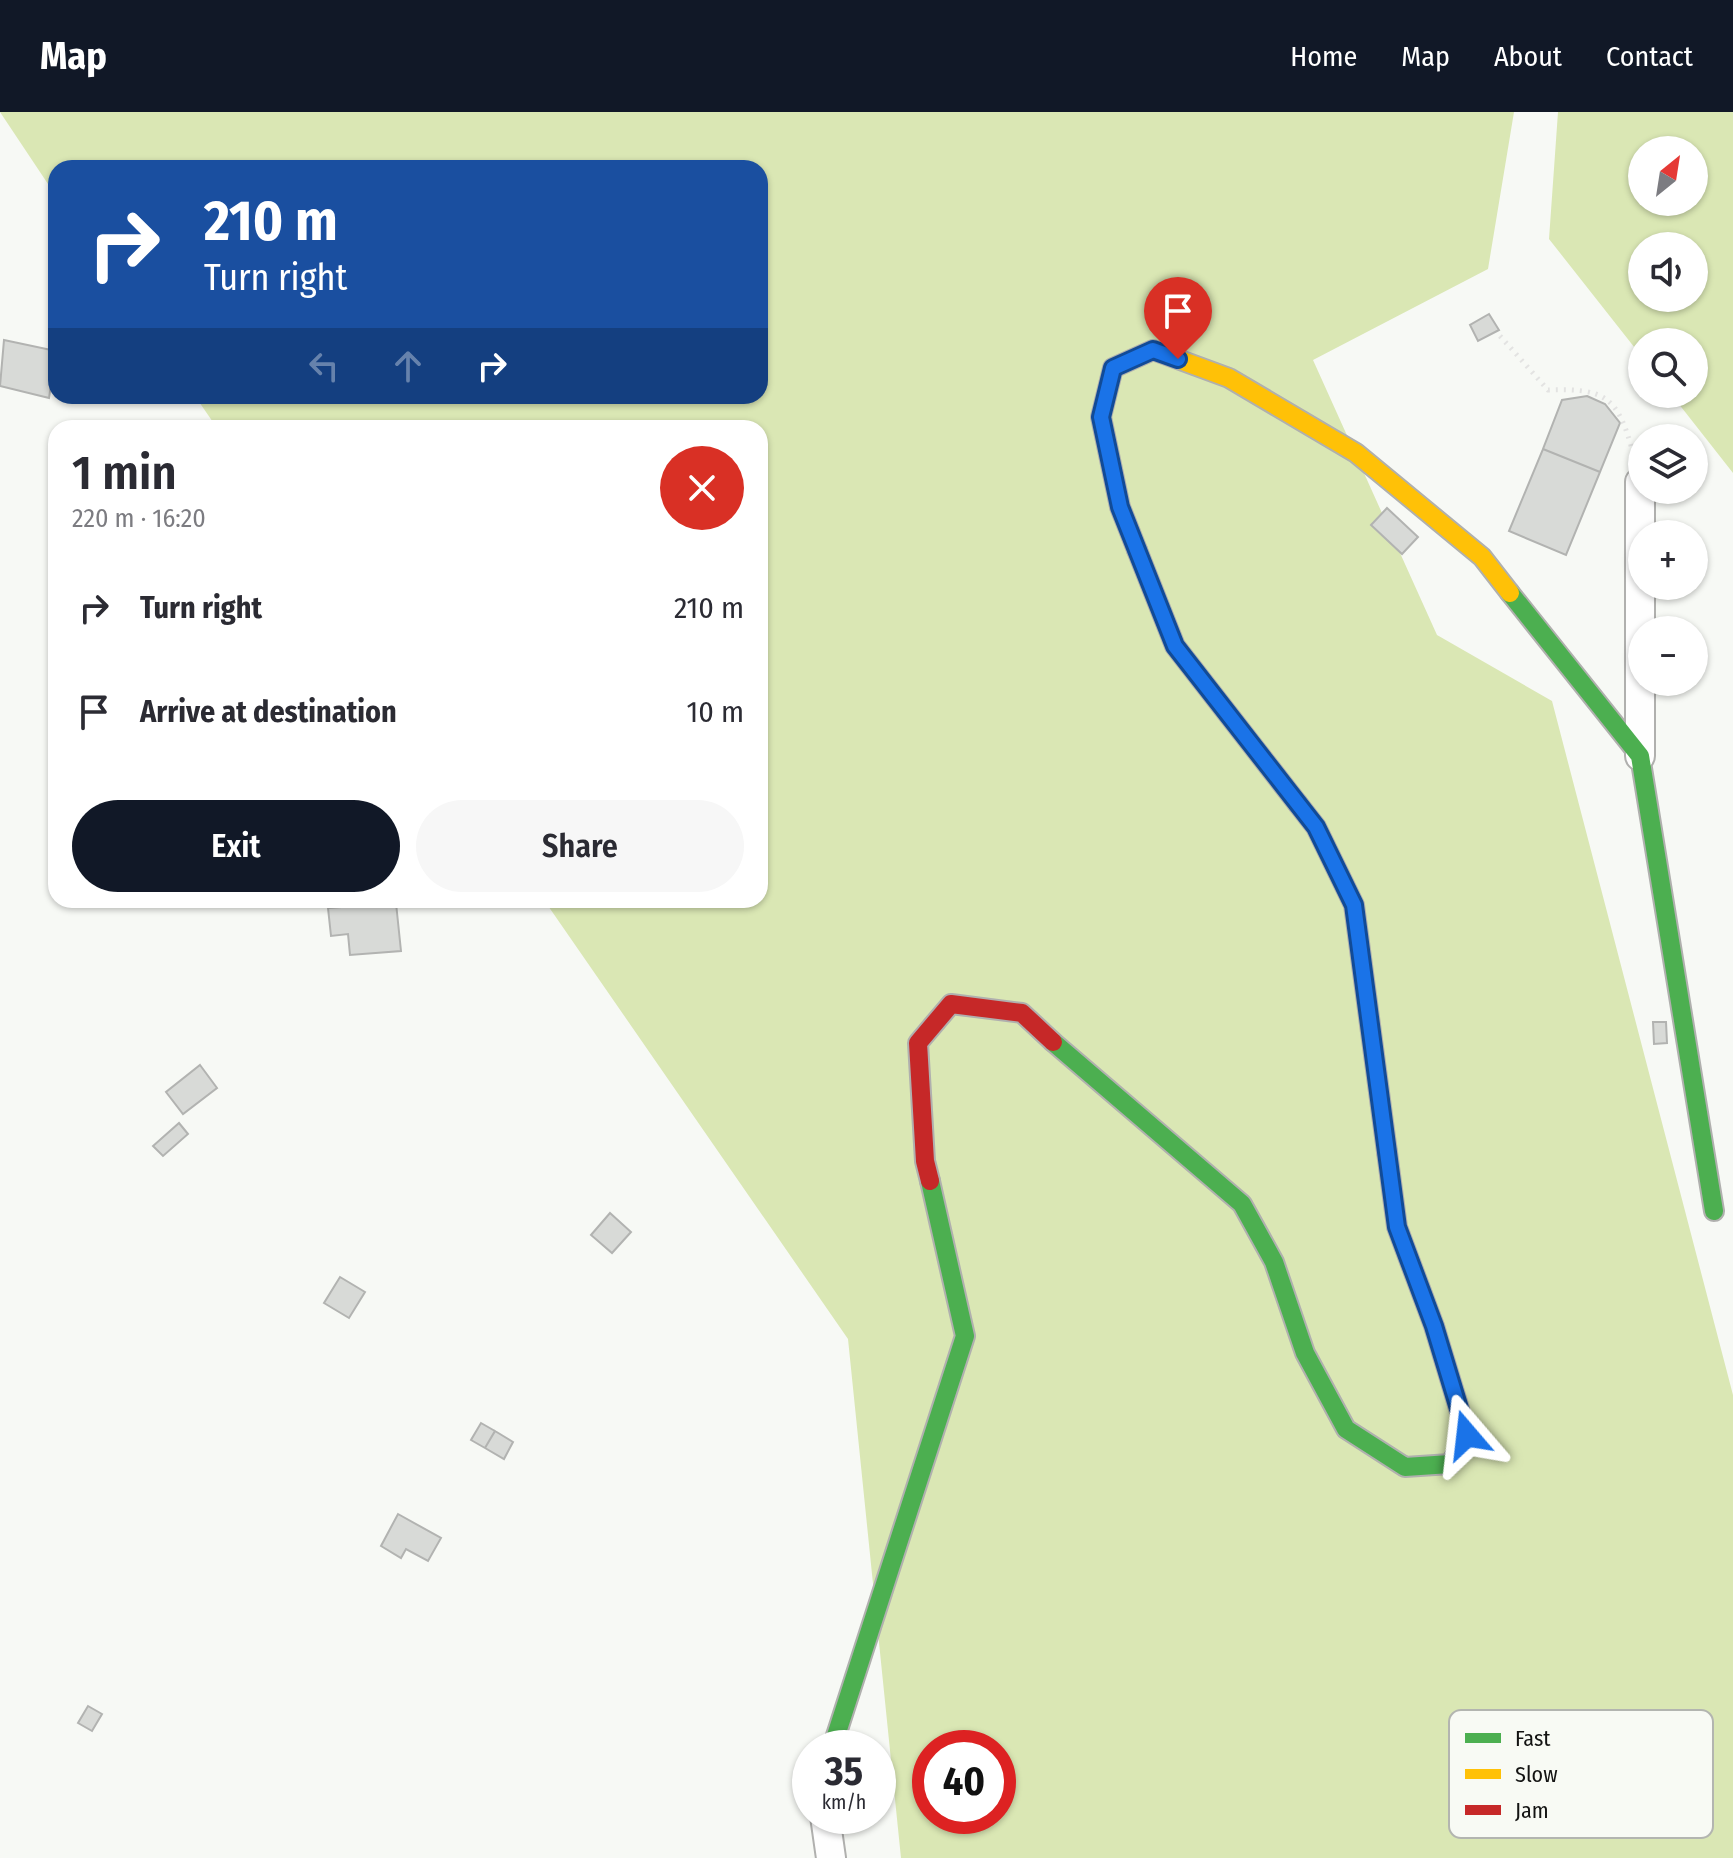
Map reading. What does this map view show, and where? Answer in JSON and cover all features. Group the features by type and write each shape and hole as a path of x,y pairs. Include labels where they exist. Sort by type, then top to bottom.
{"street":[{"path":"838,1730 965,1336 925,1161 918,1043 951,1004 1022,1013 1084,1071 1242,1204 1274,1262 1305,1353 1346,1429 1405,1467 1450,1464 1467,1435 1434,1326 1397,1227 1354,905 1316,827 1175,646 1120,507 1101,417 1113,368 1153,350 1229,378 1356,453 1482,557 1640,756"},
{"path":"1640,504 1640,756 1714,1211"},
{"path":"828,1834 831,1858"}],"path":[{"path":"1500,336 1548,390 1586,388 1609,400 1624,420 1628,436"}],"green space":[{"path":"0,112 1514,112 1488,269 1313,360 1437,635 1552,701 1733,1395 1733,1858 901,1858 896,1809 896,1730 888,1730 848,1339 550,908 768,908 768,420 212,420 200,404 768,404 768,160 48,160 48,184"},
{"path":"1558,112 1733,112 1733,473 1708,441 1708,424 1695,424 1682,408 1708,408 1708,328 1628,328 1628,339 1549,239"}],"building":[{"path":"1489,314 1499,330 1478,341 1470,325"},
{"path":"4,340 48,349 48,398 0,386"},
{"path":"1587,396 1605,404 1620,423 1600,472 1543,449 1562,400"},
{"path":"1543,449 1600,472 1566,555 1509,531"},
{"path":"1387,508 1418,537 1402,554 1371,525"},
{"path":"328,908 397,908 401,951 350,955 348,934 331,936"},
{"path":"1653,1022 1666,1022 1667,1043 1654,1044"},
{"path":"200,1065 217,1088 183,1114 166,1092"},
{"path":"179,1123 188,1134 163,1156 153,1146"},
{"path":"610,1213 631,1232 612,1253 591,1235"},
{"path":"340,1277 365,1292 349,1318 324,1303"},
{"path":"481,1423 495,1431 485,1448 471,1440"},
{"path":"495,1431 513,1442 504,1459 485,1448"},
{"path":"398,1514 441,1538 428,1561 406,1549 401,1558 381,1546"},
{"path":"88,1706 102,1714 92,1731 78,1723"}],"traffic: fast":[{"path":"1510,593 1640,756 1714,1211"},
{"path":"1298,804 1316,827 1354,905 1387,1152"},
{"path":"1053,1042 1242,1204 1274,1262 1305,1353 1346,1429 1405,1467 1450,1464 1457,1453"},
{"path":"838,1730 965,1336 930,1181"}],"traffic: slow":[{"path":"1137,550 1120,507 1101,417 1113,368 1153,350 1229,378 1356,453 1482,557 1510,593"}],"traffic: jam":[{"path":"1137,550 1175,646 1298,804"},
{"path":"930,1181 925,1161 918,1043 951,1004 1022,1013 1053,1042"},
{"path":"1387,1152 1397,1227 1434,1326 1467,1435 1457,1453"}],"route":[{"path":"1178,359 1153,350 1113,368 1101,417 1120,507 1175,646 1316,827 1354,905 1397,1227 1434,1326 1467,1435"}]}
